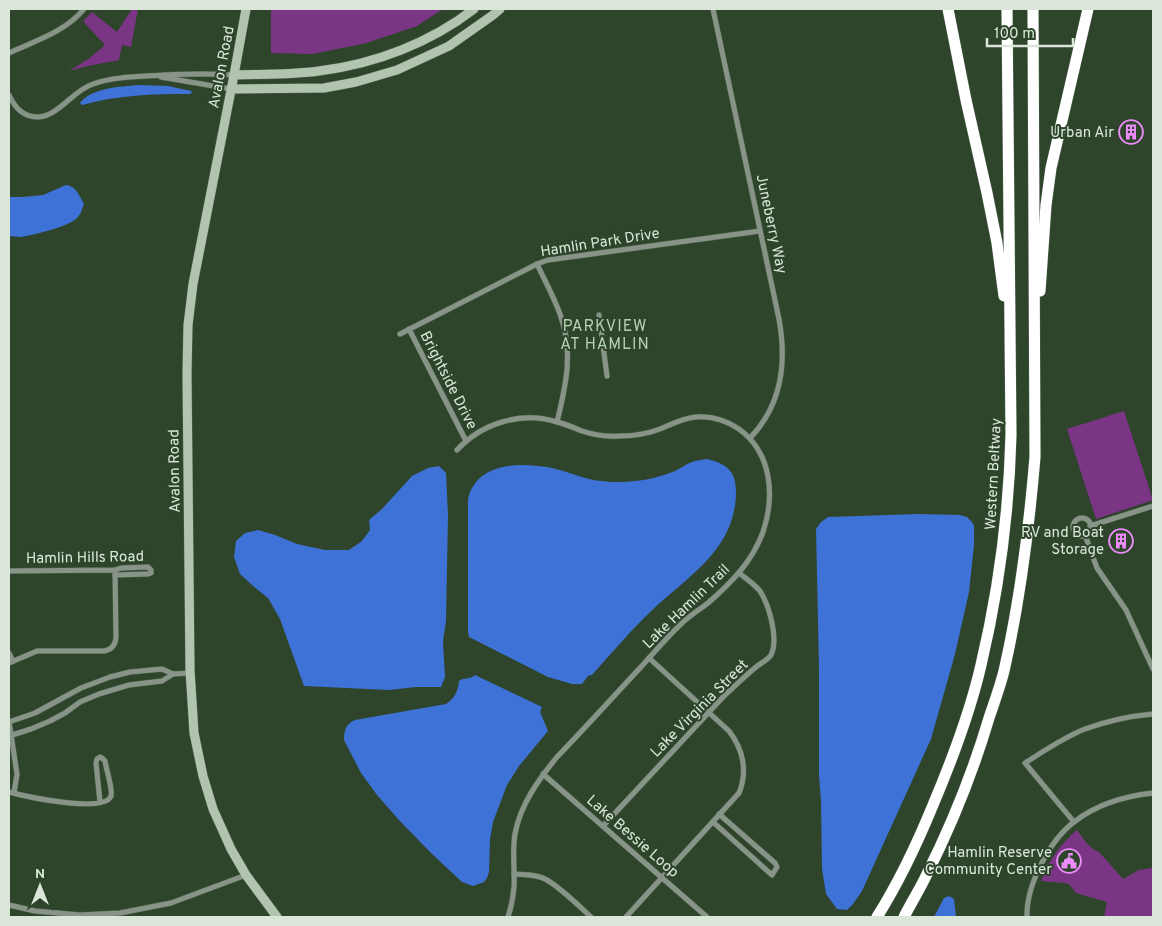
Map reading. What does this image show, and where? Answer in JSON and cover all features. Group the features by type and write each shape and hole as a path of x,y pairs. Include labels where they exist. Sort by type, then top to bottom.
{"highway":[{"path":"948,9 997,243 1005,302 1011,376"},
{"name":"Western Beltway","path":"877,917 889,898 920,836 960,736 981,667 995,599 1005,534 1010,466 1011,376 1007,9"},
{"path":"904,917 952,821 979,751 1004,673 1017,606 1031,500 1034,456 1033,9"},
{"path":"1035,345 1046,205 1051,168 1088,9"}],"main road":[{"name":"Avalon Road","path":"246,9 199,250 188,325 190,673 194,733 203,776 213,809 227,841 246,875 277,917"},
{"path":"234,75 296,73 343,68 386,55 428,39 474,9"},
{"path":"231,89 324,88 356,82 398,70 449,46 500,9"}],"street":[{"path":"9,53 57,32 70,23 84,9"},
{"name":"Juneberry Way","path":"713,9 781,326 782,358 779,383 773,403 762,424 750,438"},
{"path":"9,95 19,111 39,117 51,114 78,91 102,80 175,74 234,75"},
{"path":"138,76 162,77 231,89"},
{"name":"Hamlin Park Drive","path":"400,334 545,261 760,231"},
{"path":"537,264 560,313 567,340 567,373 557,422"},
{"path":"599,315 607,376"},
{"name":"Brightside Drive","path":"409,329 466,441"},
{"name":"Lake Hamlin Trail","path":"457,450 466,441 486,428 512,420 532,418 557,422 589,433 618,436 640,434 660,429 684,419 704,417 728,423 750,438 762,454 768,470 769,508 762,534 740,573 725,588 681,624 649,658 557,757 543,774 527,800 515,834 514,887 508,917"},
{"path":"1090,526 1153,506"},
{"path":"1084,519 1090,526 1089,532 1085,535 1079,536 1073,530 1074,524 1078,520 1084,519"},
{"path":"1085,535 1097,568 1126,610 1153,669"},
{"name":"Hamlin Hills Road","path":"9,571 148,574 151,570 148,568 121,568 115,573"},
{"path":"9,653 11,662 37,651 104,651 112,648 116,638 115,573"},
{"name":"Lake Virginia Street","path":"603,826 724,696 768,659 773,650 772,621 767,605 761,593 740,573"},
{"path":"626,917 739,793 744,767 742,755 729,731 649,658"},
{"path":"100,802 96,760 102,758 105,761 111,792 111,796 108,799 100,802 84,804 11,793 17,774 9,722 36,713 80,688 110,677 130,672 162,669 173,674 190,673"},
{"path":"10,736 50,721 80,702 99,694 129,685 162,681 173,674"},
{"path":"1074,822 1025,763 1056,743 1084,729 1136,716 1153,714"},
{"name":"Lake Bessie Loop","path":"543,774 707,917"},
{"path":"1027,917 1029,896 1040,867 1060,836 1074,822 1098,807 1119,799 1153,793"},
{"path":"713,822 772,874 777,867 775,863 719,814"},
{"path":"514,874 531,875 546,879 591,917"},
{"path":"9,905 35,911 80,915 120,913 171,903 246,875"}],"shaded area":[{"path":"132,9 138,9 131,47 122,45 119,60 69,71 90,58 105,45 83,21 92,12 117,32"},
{"path":"271,9 443,9 417,26 363,44 312,54 271,53"},
{"path":"1124,411 1153,500 1096,519 1067,429"},
{"path":"1077,830 1089,846 1099,852 1123,879 1139,870 1153,868 1153,917 1104,917 1107,902 1076,893 1069,884 1041,881 1056,853"}],"water":[{"path":"139,85 168,86 191,91 192,93 135,96 108,99 82,105 80,103 85,98 99,91 115,87"},
{"path":"66,185 75,189 84,204 77,218 42,232 21,237 9,236 9,197 43,195"},
{"path":"707,459 720,463 729,469 736,485 734,513 727,532 717,549 704,564 644,618 582,684 572,684 548,677 469,637 468,499 472,488 487,473 497,468 508,466 531,465 552,468 593,480 624,482 660,476 692,462"},
{"path":"439,466 446,473 448,515 446,621 443,641 445,677 441,687 389,690 304,686 280,619 268,598 240,574 234,557 236,541 245,533 258,530 297,544 325,550 349,550 362,541 370,530 369,520 382,509 412,476 428,468"},
{"path":"918,514 960,515 967,517 972,522 974,526 974,545 969,592 955,654 931,739 862,891 847,910 837,909 826,894 822,869 816,529 828,517"},
{"path":"475,675 542,707 540,712 548,731 519,766 507,785 493,822 487,878 484,882 473,886 462,882 431,853 377,795 361,773 344,740 344,733 349,723 355,720 446,704 456,694 459,681"},
{"path":"949,896 954,899 956,917 934,917 944,898"}],"place":[{"name":"Urban Air","path":"1131,132"},
{"name":"RV and Boat Storage","path":"1121,541"},
{"name":"Hamlin Reserve Community Center","path":"1069,861"}],"district":[{"name":"PARKVIEW AT HAMLIN","path":"605,334"}]}
